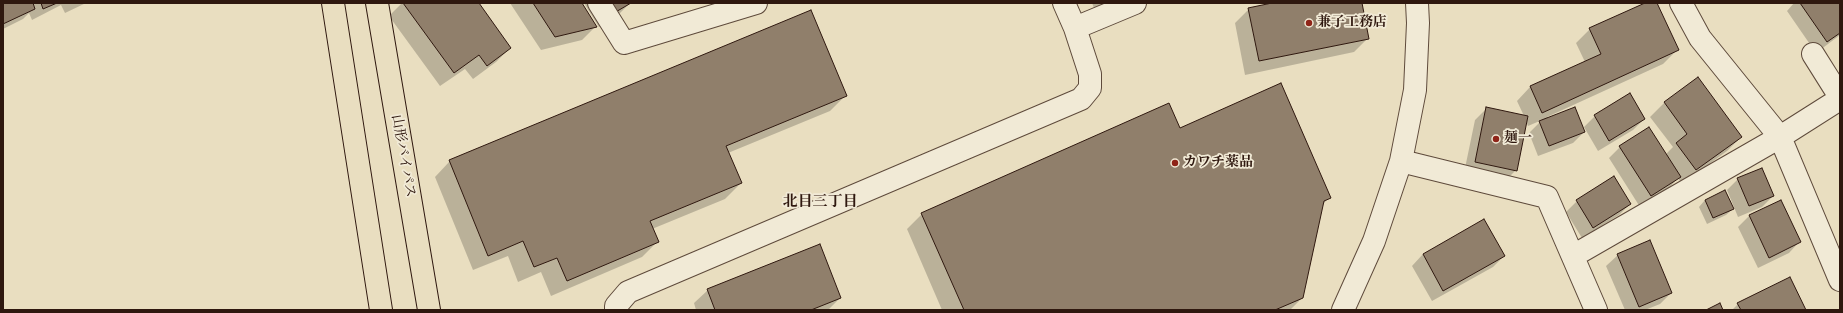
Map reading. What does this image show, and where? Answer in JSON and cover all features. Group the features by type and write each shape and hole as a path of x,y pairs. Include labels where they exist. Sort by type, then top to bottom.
{"highway":[{"path":"333,3 381,310"},
{"name":"山形バイパス","path":"377,3 429,310"}],"street":[{"path":"599,3 624,42 756,3"},
{"path":"616,310 616,306 628,292 1081,99 1090,88 1090,74 1075,28 1064,3"},
{"path":"1075,28 1135,3"},
{"path":"1343,310 1374,241 1400,161 1414,90 1418,23 1417,3"},
{"path":"1681,3 1700,38 1780,137 1840,280"},
{"path":"1573,256 1780,137 1840,98 1813,54"},
{"path":"1400,161 1547,197 1596,310"}],"building":[{"path":"3,3 33,3 35,9 3,24"},
{"path":"41,3 57,3 43,9"},
{"path":"403,3 479,3 511,48 487,66 479,55 454,73"},
{"path":"533,3 582,3 597,27 555,37"},
{"path":"608,3 631,3 614,13"},
{"name":"兼子工務店","path":"1272,3 1362,3 1369,39 1259,61 1248,8"},
{"path":"1645,3 1657,3 1679,50 1542,113 1530,86 1601,54 1589,28"},
{"path":"1800,3 1840,3 1840,33 1827,42"},
{"path":"811,10 847,96 726,146 742,183 650,221 659,242 567,281 557,258 534,267 523,241 488,256 449,160"},
{"path":"1698,77 1742,137 1696,170 1676,143 1687,134 1664,102"},
{"name":"カワチ薬品","path":"1281,83 1331,198 1324,201 1303,298 1275,310 964,310 921,213 1169,103 1180,128"},
{"path":"1630,93 1645,119 1609,141 1594,115"},
{"path":"1486,107 1528,116 1517,171 1475,162"},
{"path":"1575,107 1585,132 1549,146 1539,121"},
{"path":"1649,127 1681,177 1651,196 1619,146"},
{"path":"1762,168 1774,196 1749,206 1737,178"},
{"path":"1614,176 1631,204 1593,228 1576,200"},
{"path":"1725,190 1734,209 1713,218 1705,200"},
{"path":"1781,200 1801,242 1769,258 1749,215"},
{"path":"1484,219 1505,256 1443,291 1423,254"},
{"path":"1650,240 1672,293 1639,307 1617,254"},
{"path":"820,244 841,298 811,310 715,310 707,289"},
{"path":"1790,277 1806,310 1741,310 1737,303"},
{"path":"1720,303 1723,310 1706,310"}],"place":[{"name":"兼子工務店","path":"1309,23"},
{"name":"麺一","path":"1496,139"},
{"name":"カワチ薬品","path":"1175,163"}],"district":[{"name":"北目三丁目","path":"820,202"}]}
